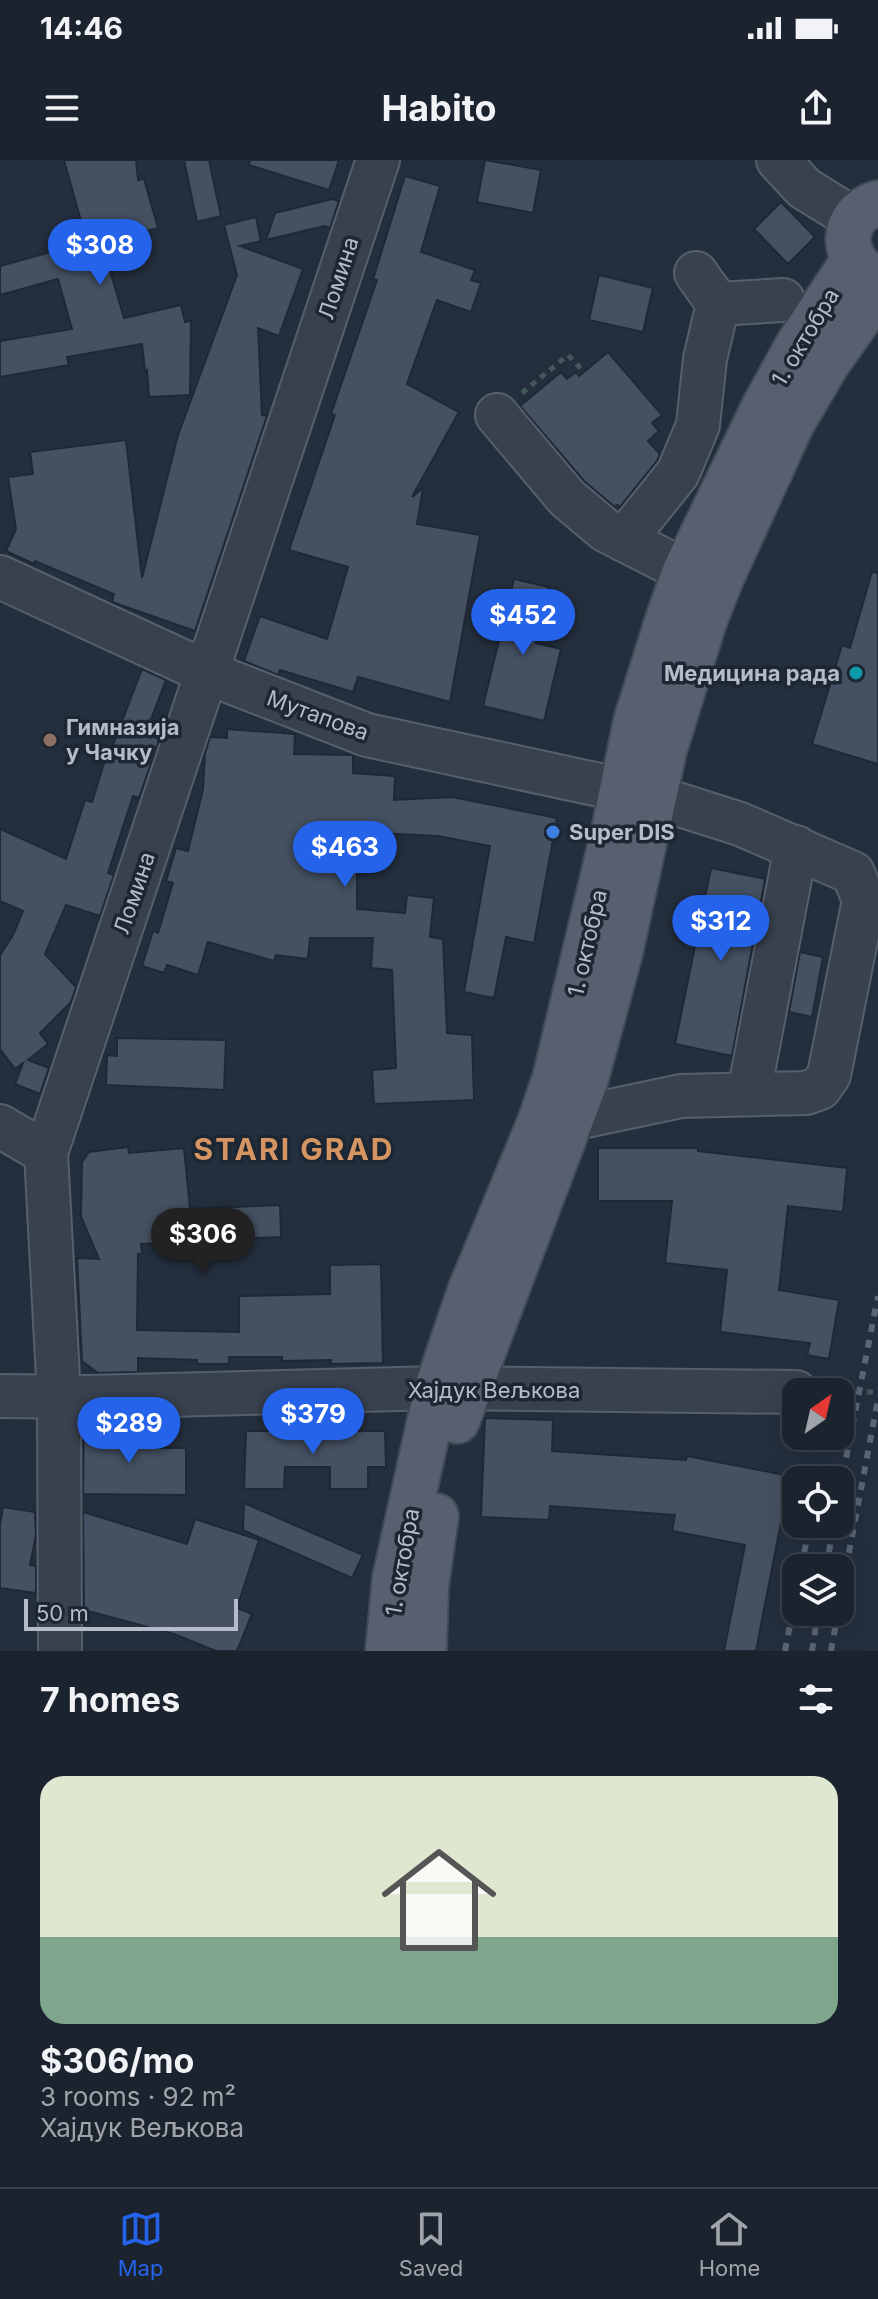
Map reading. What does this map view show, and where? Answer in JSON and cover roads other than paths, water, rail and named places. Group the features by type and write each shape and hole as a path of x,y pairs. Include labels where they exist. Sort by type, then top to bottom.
{"main road":[{"name":"1. октобра","path":"424,1651 430,1544 453,1432 452,1389 491,1332 572,1119 612,983 639,793 636,721 685,571 764,407 798,345 868,250"},
{"name":"1. октобра","path":"388,1651 395,1578 452,1389 470,1291 555,1078 639,793 670,731 720,581 797,414 826,365 868,250"}],"street":[{"name":"Ломина","path":"60,1651 59,1397 46,1153 378,160"},
{"path":"778,160 868,250"},
{"path":"624,540 678,473 698,425 705,359 707,289 783,300"},
{"path":"497,415 567,498 605,530 685,571"},
{"name":"Мутапова","path":"0,577 208,673 367,735 639,793 740,824 853,873 864,900 829,1075 820,1088 806,1093 681,1096 572,1119"},
{"path":"749,1093 796,847"},
{"path":"0,1126 46,1153"},
{"path":"491,1332 507,1367 528,1390"},
{"name":"Хајдук Вељкова","path":"0,1396 452,1389 782,1392"}],"railway":[{"path":"845,1466 878,1296"},
{"path":"849,1554 878,1399"},
{"path":"804,1554 807,1538"},
{"path":"829,1554 831,1538"},
{"path":"785,1651 790,1626"},
{"path":"812,1651 816,1626"},
{"path":"831,1651 835,1626"}],"place":[{"name":"Медицина рада","path":"856,673"},
{"name":"Гимназија у Чачку","path":"50,740"},
{"name":"Super DIS","path":"553,832"}],"district":[{"name":"STARI GRAD","path":"294,1150"}]}
